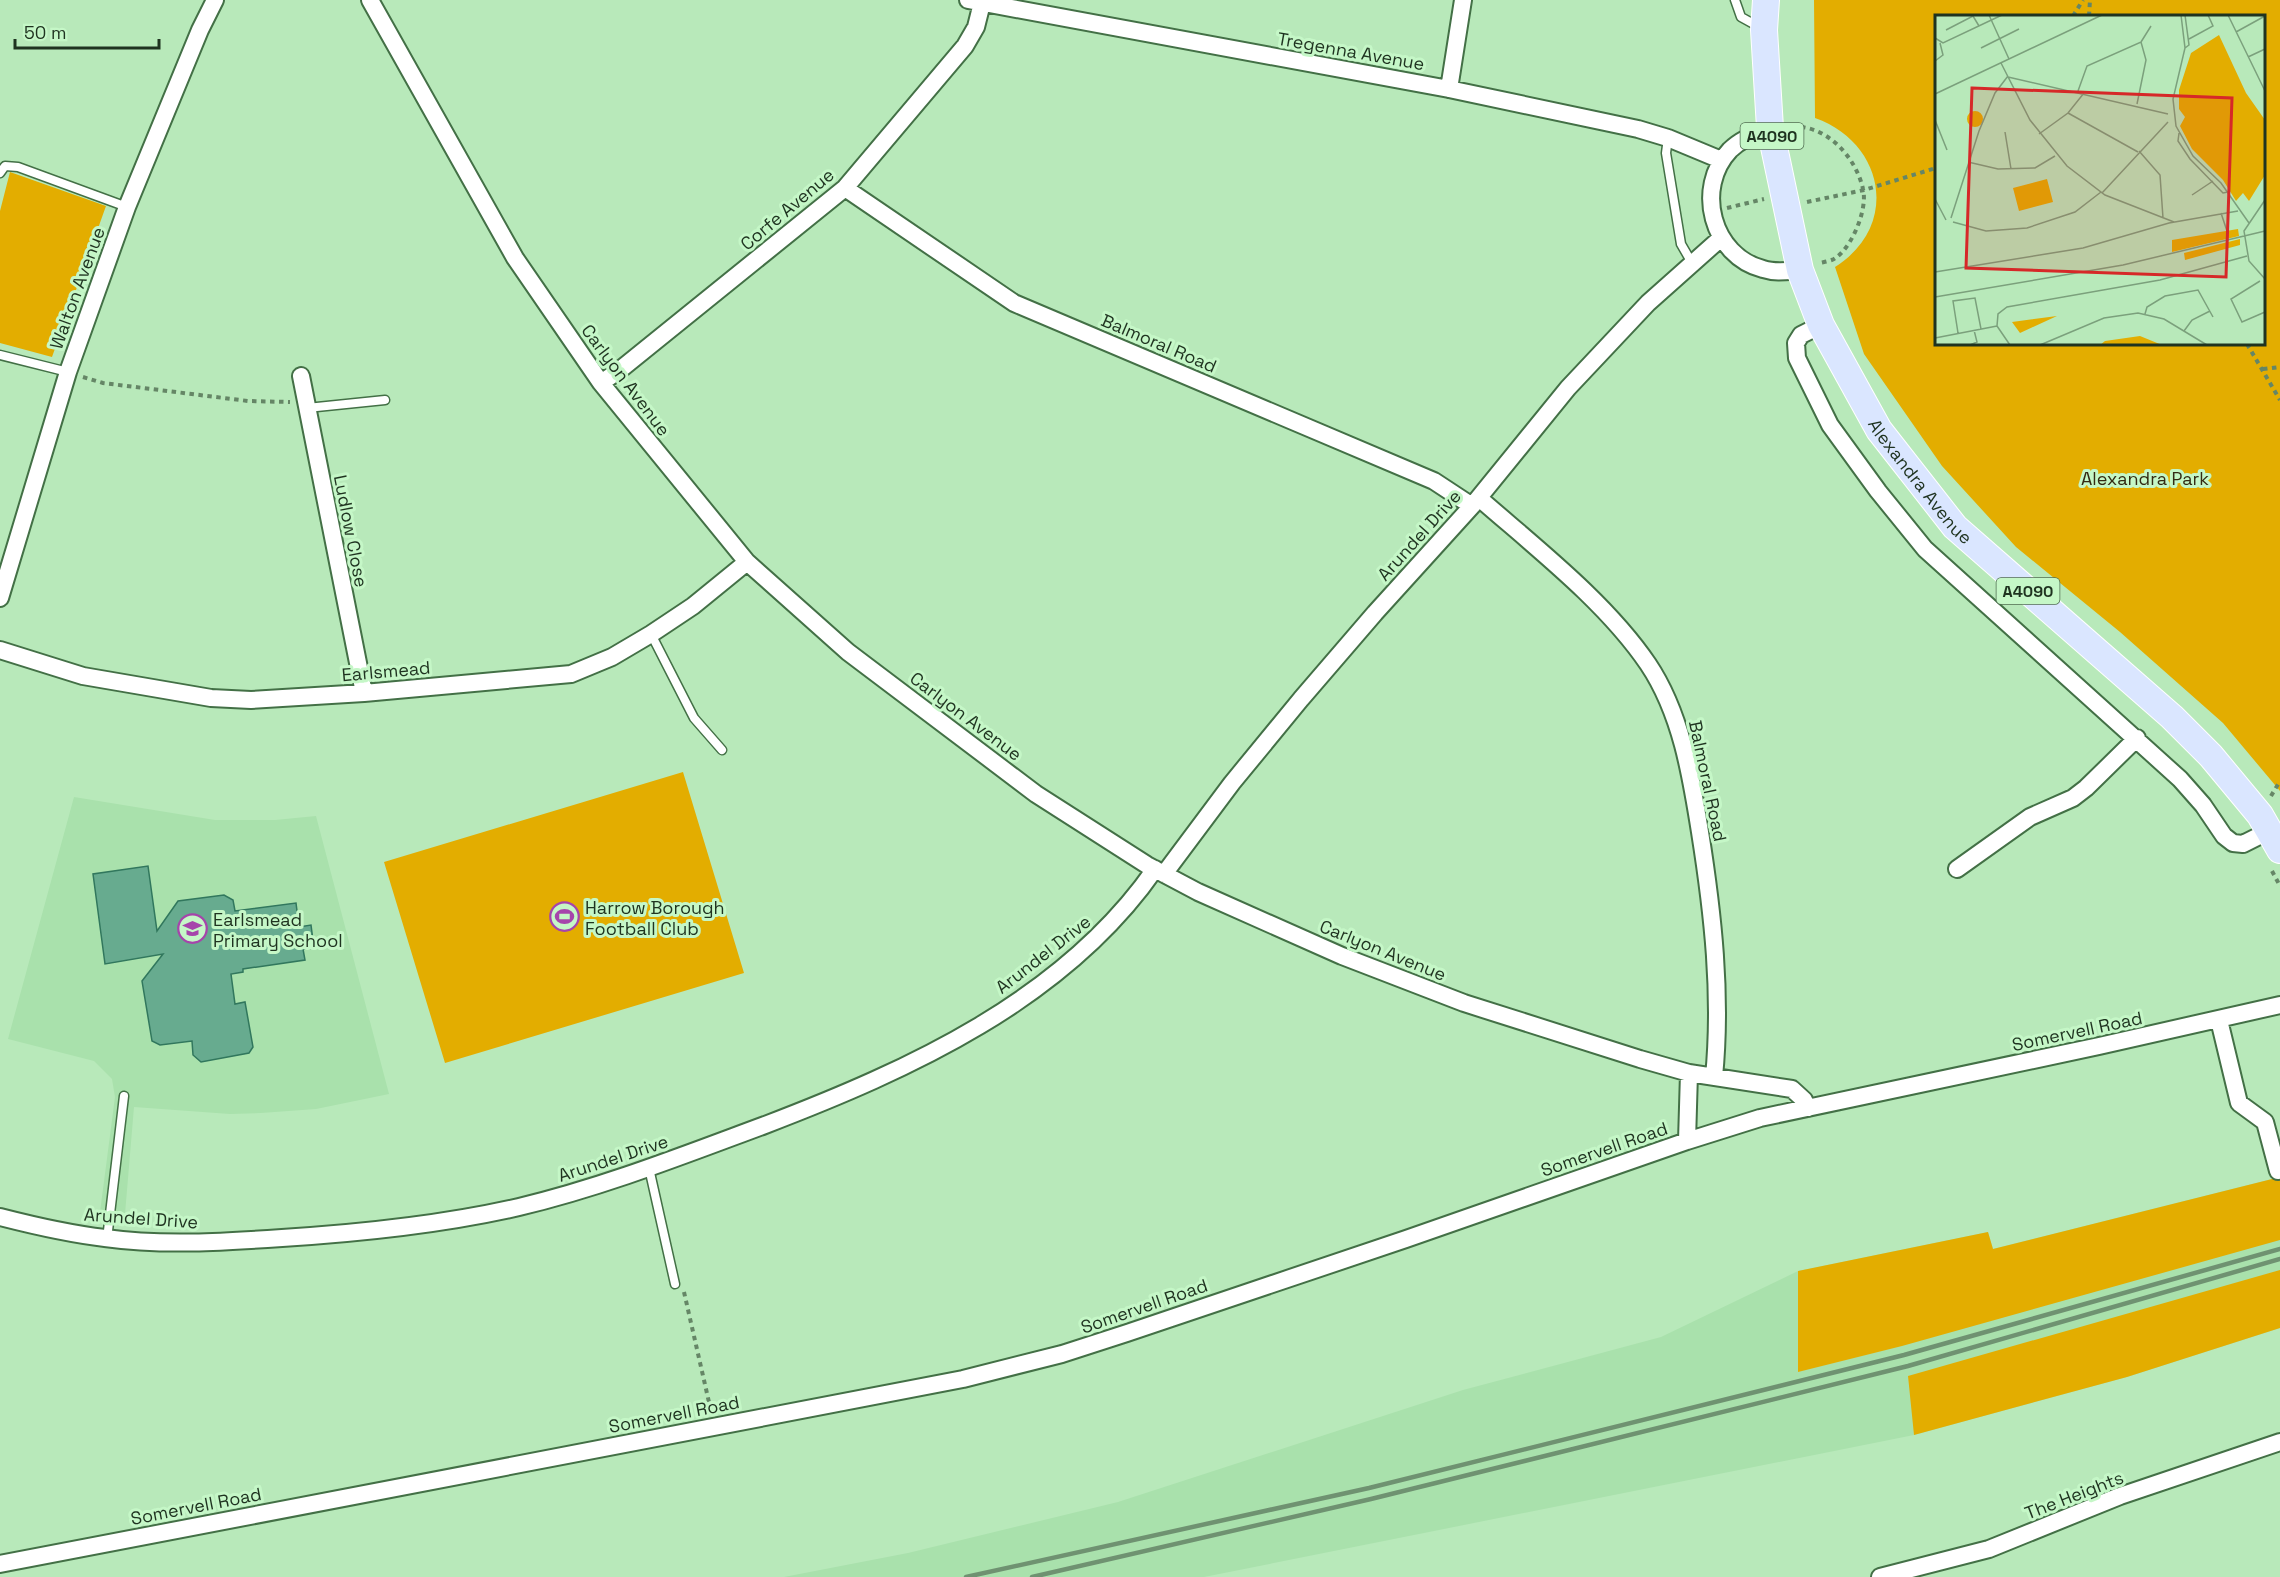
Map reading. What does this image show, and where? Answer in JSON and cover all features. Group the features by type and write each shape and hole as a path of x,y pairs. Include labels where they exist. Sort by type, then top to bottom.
{"main road":[{"name":"Alexandra Avenue","path":"1766,0 1764,30 1770,128 1800,270 1821,325 1879,430 1955,526 2172,717 2211,756 2260,815 2274,840"}],"street":[{"name":"Walton Avenue","path":"0,598 68,372 128,207 200,30 215,0"},
{"name":"Carlyon Avenue","path":"370,0 515,258 601,383 747,562 848,652 1026,787 1159,872 1198,892 1342,956 1464,1003 1689,1073 1792,1089 1804,1100 1808,1108"},
{"path":"1449,89 1463,0"},
{"name":"Corfe Avenue","path":"601,383 845,188 965,46 976,27 975,2"},
{"name":"Tregenna Avenue","path":"975,2 1449,89 1638,129 1668,138 1722,160"},
{"path":"1770,128 1741,140 1722,160 1712,187 1712,212 1727,248 1743,261 1762,269 1780,272 1800,270"},
{"name":"Balmoral Road","path":"845,188 1014,303 1434,481 1476,502 1576,584 1618,627 1648,664 1668,702 1690,776 1708,887 1717,988 1718,1024 1714,1077"},
{"name":"Arundel Drive","path":"0,1217 107,1239 165,1242 235,1241 362,1233 520,1207 649,1168 790,1115 867,1083 935,1051 1039,986 1092,942 1159,872 1301,699 1476,502 1596,356 1662,289 1721,238"},
{"path":"1821,325 1801,335 1796,343 1797,358 1830,425 1878,491 1925,549 2180,779 2203,805 2224,836 2233,843 2243,844 2274,840"},
{"name":"Ludlow Close","path":"301,376 364,693"},
{"name":"Earlsmead","path":"0,650 83,676 211,698 251,700 364,693 571,674 612,657 651,634 693,606 747,562"},
{"path":"1956,869 2030,817 2073,798 2137,738"},
{"name":"Somervell Road","path":"0,1564 963,1379 1062,1354 1760,1118 2280,1005"},
{"path":"2219,1020 2239,1103 2265,1122 2278,1171"},
{"path":"1687,1141 1689,1073"},
{"name":"The Heights","path":"1880,1577 1989,1549 2120,1496 2280,1442"}],"lane":[{"path":"1735,0 1741,17 1764,30"},
{"path":"1668,138 1666,153 1681,244 1692,263"},
{"path":"0,173 5,166 18,167 128,207"},
{"path":"0,355 68,372"},
{"path":"306,405 385,400"},
{"path":"651,634 694,718 722,750"},
{"path":"107,1239 124,1096"},
{"path":"649,1168 675,1284"}],"path":[{"path":"2074,15 2083,0"},
{"path":"2089,15 2090,0"},
{"path":"1804,126 1831,139 1851,159 1864,190 1863,212 1853,237 1834,259"},
{"path":"1807,202 1864,190 1935,168"},
{"path":"1712,212 1771,198"},
{"path":"2248,345 2280,400"},
{"path":"2263,369 2280,367"},
{"path":"68,372 103,383 248,401 306,405"},
{"path":"675,1284 684,1292 714,1426"}],"shaded area":[{"name":"Earlsmead Primary School","path":"74,797 215,820 275,820 316,816 389,1094 316,1109 261,1113 230,1114 134,1107 125,1214 100,1212 115,1097 112,1079 94,1061 8,1039"},
{"path":"2280,1177 2280,1328 2127,1377 1914,1435 1204,1577 784,1577 908,1553 1118,1502 1463,1390 1661,1337 1798,1271 1988,1232 1993,1249"}],"green space":[{"name":"Alexandra Park","path":"1814,0 2280,0 2280,791 2223,723 2120,632 2016,547 1942,466 1864,354 1835,267 1856,250 1869,230 1876,208 1876,186 1869,165 1857,146 1839,130 1815,118"},
{"path":"10,172 106,206 52,357 0,343 0,211"},
{"name":"Harrow Borough Football Club","path":"683,772 744,973 445,1063 384,862"},
{"path":"2280,1177 2280,1240 1902,1346 1798,1372 1798,1271 1988,1232 1993,1249"},
{"path":"2280,1270 2280,1328 2127,1377 1914,1435 1908,1376"}],"building":[{"path":"148,866 157,931 178,901 224,895 233,900 235,911 296,903 299,927 311,925 314,948 303,949 305,960 243,969 243,972 231,974 235,1004 245,1002 253,1047 249,1053 201,1062 193,1055 192,1041 160,1045 152,1041 142,981 163,954 105,964 93,874"}],"railway":[{"path":"966,1577 1369,1488 1904,1355 2280,1249"},
{"path":"1032,1577 1371,1499 1908,1366 2280,1259"}],"place":[{"name":"Harrow Borough Football Club","path":"564,917"},
{"name":"Earlsmead Primary School","path":"192,929"}]}
